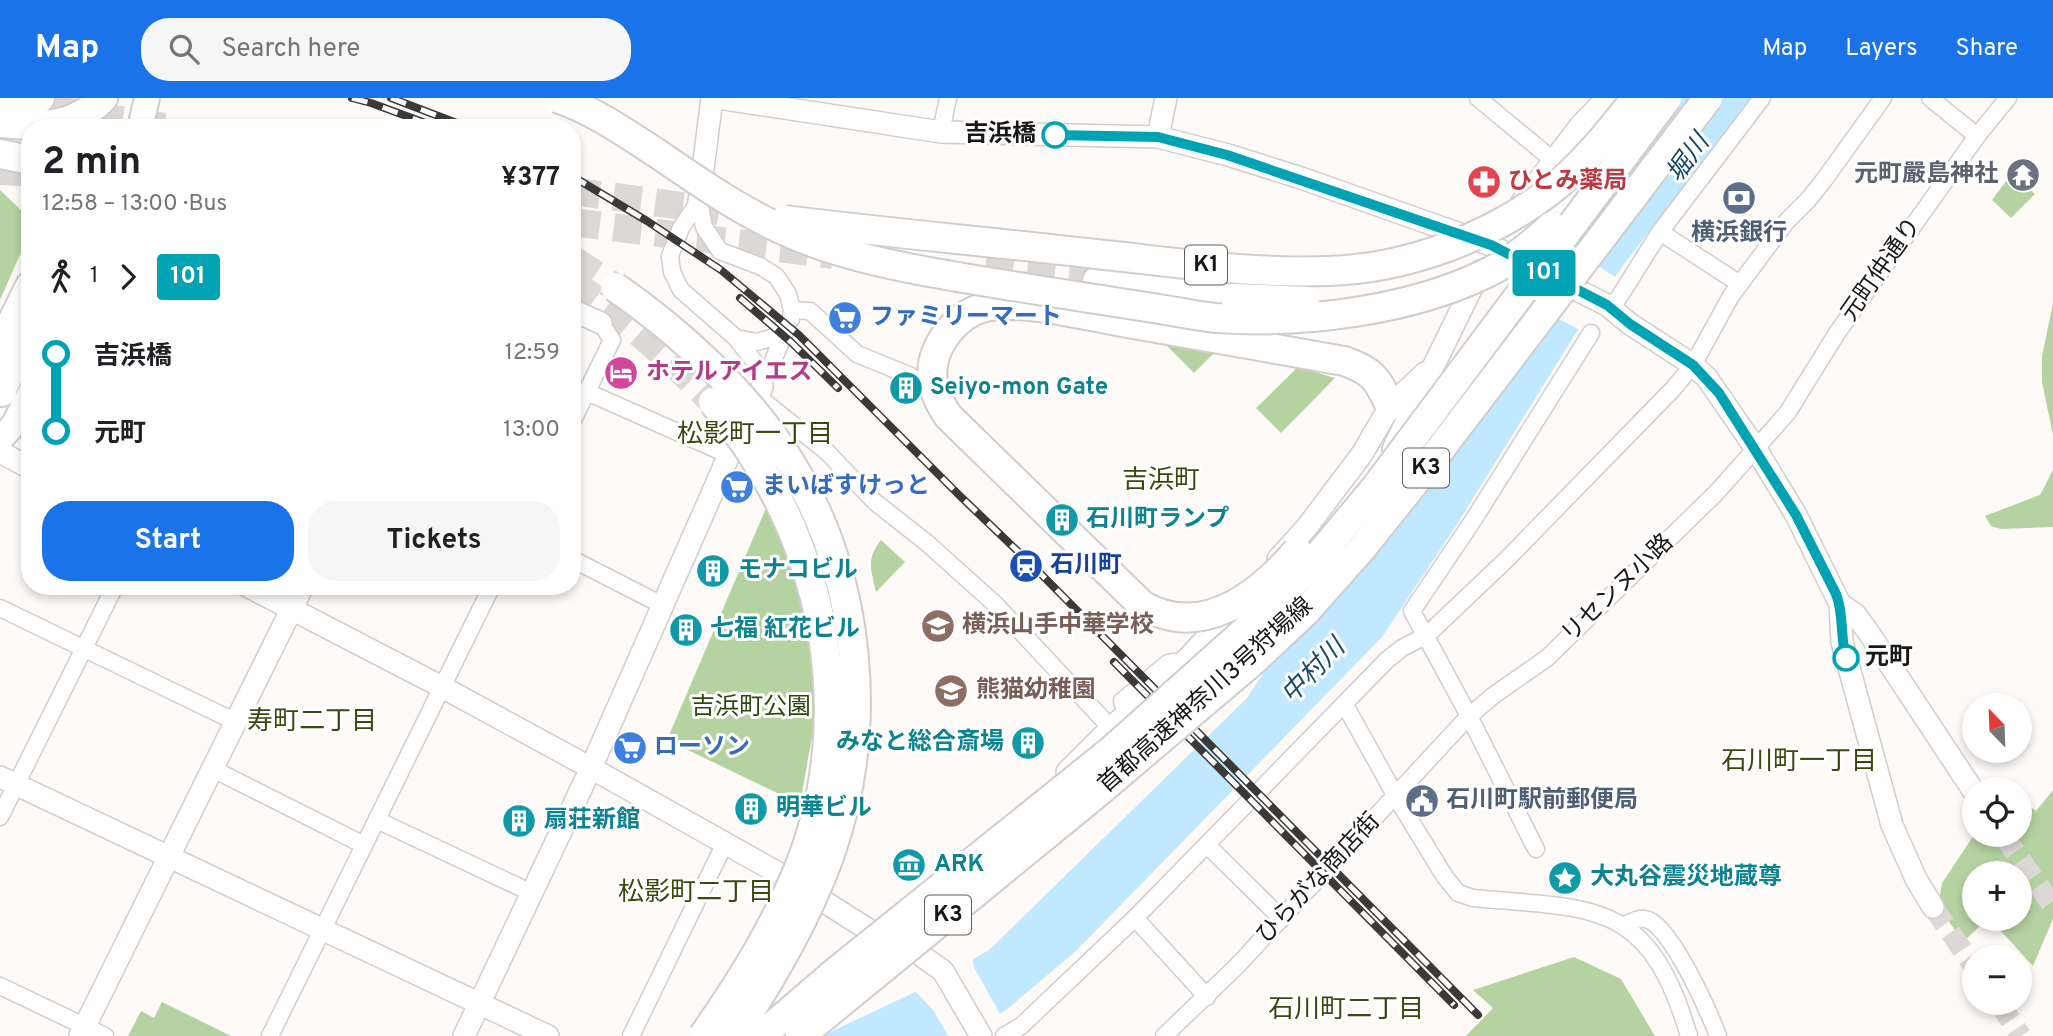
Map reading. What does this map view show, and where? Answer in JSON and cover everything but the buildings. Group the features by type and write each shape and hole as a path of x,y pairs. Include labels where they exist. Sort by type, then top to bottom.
{"highway":[{"path":"0,111 36,102 40,98"},
{"path":"74,119 103,98"},
{"path":"558,98 608,121 770,224 820,245 993,283 1213,318 1263,320 1307,317 1374,308 1438,292 1487,273 1518,255 1552,226"},
{"name":"K1","path":"709,216 1241,269 1331,271 1362,268 1415,257 1465,239 1513,217 1551,190 1580,162 1636,98"},
{"name":"首都高速神奈川3号狩場線","path":"761,1036 838,970 1112,750 1263,615 1316,559 1376,487 1667,98"},
{"name":"K1","path":"1097,281 1236,298 1330,301 1376,296 1433,285 1483,266 1552,226 1650,131 1675,98"},
{"name":"首都高速神奈川3号狩場線","path":"800,1036 1096,794 1254,660 1306,611 1362,548 1418,478 1708,98"},
{"path":"0,122 21,123"},
{"path":"0,154 21,158"},
{"path":"615,287 664,323 729,386 767,428 790,462 812,503 831,549 842,585 853,642 858,703 854,748 845,800 831,853 811,902 783,955 734,1036"},
{"path":"1390,406 1376,378 1365,368 1344,361 1062,311 1014,306 988,306 970,312 955,323 940,342 932,363 937,402 949,417 1142,605 1168,616 1191,617 1241,603 1287,562 1517,297"},
{"path":"10,357 21,318"},
{"path":"703,1036 733,993 765,939 797,874 814,821 825,769 829,722 827,658 817,598 801,548 780,501 755,457 713,402"}],"main road":[{"path":"142,119 146,98"},
{"path":"0,440 21,409"}],"street":[{"path":"675,244 687,235 703,233 709,216 712,98"},
{"path":"718,98 942,132 1158,137 1289,174 1491,245 1609,307 1693,365 1719,393 1800,523 1840,604 1842,642 1892,825 1903,854 1933,907"},
{"path":"942,132 948,98"},
{"path":"1158,137 1166,98"},
{"path":"1478,98 1554,161"},
{"path":"938,910 987,902 1273,614 1389,458 1491,245 1580,126 1607,98"},
{"path":"1609,307 1660,232 1762,98"},
{"path":"1004,1036 1021,1026 1135,918 1387,660 1402,648 1427,635 1506,560 1673,389 1693,365 1740,285 1786,222 1824,180 1883,98"},
{"path":"1930,98 1977,136"},
{"name":"元町仲通り","path":"1756,449 1788,412 1837,333 1977,136 2008,98"},
{"path":"709,216 681,228 670,257 672,272 681,290 736,338 754,361 760,392 826,451 875,502 927,543 995,604 1118,721"},
{"path":"464,1036 591,768 729,454 760,392 792,314 788,294 776,276 760,266 720,251 709,216"},
{"path":"1660,232 1740,285"},
{"path":"736,338 757,342 774,337 792,314 810,312 857,354 911,376"},
{"path":"581,314 601,323 612,340 581,404"},
{"path":"1536,849 1427,635 1412,611 1474,519 1591,333"},
{"path":"770,1036 797,1023 902,942 938,910 965,863 1054,786 1118,721 1188,658 1307,527 1362,454 1390,406 1433,365"},
{"path":"587,392 729,454"},
{"name":"リセンヌ小路","path":"1469,716 1547,658 1716,493 1756,449"},
{"path":"0,452 21,463"},
{"path":"581,564 664,606"},
{"path":"0,817 8,781 83,649 110,595"},
{"path":"263,595 443,687 591,768 787,878 872,932 902,942 943,971 979,1033"},
{"path":"83,1031 299,595"},
{"path":"270,1036 488,595"},
{"path":"1840,604 1854,614 1869,633 1964,777"},
{"path":"0,608 236,722"},
{"path":"1345,705 1434,860 1458,893 1473,898 1579,908 1625,925 1642,941 1656,960 1682,1012 1689,1036"},
{"name":"ひらがな商店街","path":"1164,1036 1207,998 1469,716"},
{"path":"213,769 365,845"},
{"path":"8,781 548,1036"},
{"path":"377,820 532,893"},
{"path":"631,1036 725,843"},
{"path":"1207,845 1282,919"},
{"path":"1135,918 1207,998"},
{"path":"1625,925 1634,920 1645,919 1660,928 1692,977 1718,1036"},
{"path":"0,986 83,1031 105,1036"}],"green space":[{"path":"2012,173 2035,194 2011,218 1992,200"},
{"path":"0,190 21,210 21,252 0,300"},
{"path":"2053,303 2053,435 2042,382 2042,356"},
{"path":"1164,343 1216,351 1194,373"},
{"path":"1298,367 1335,378 1281,433 1256,408"},
{"path":"2053,470 2053,527 2001,529 1991,526 1985,516 2040,495"},
{"name":"吉浜町公園","path":"766,508 786,545 808,613 818,703 800,804 667,740"},
{"path":"881,540 905,562 876,592 871,570 872,559"},
{"path":"2053,790 2053,919 2033,966 2032,945 2014,945 2001,931 2032,931 2032,861 1962,861 1962,931 1974,931 1963,942 1938,906 1942,883 1966,847 2032,847 2032,808 2036,811"},
{"path":"1574,957 1621,979 1655,1036 1466,1036 1493,1008 1473,990"},
{"path":"162,1002 231,1036 128,1036 141,1011 154,1018"}],"water":[{"path":"1647,98 1752,98 1625,263 1574,336 1454,529 1382,637 1075,952 1006,1010 964,1036 822,1036 915,992 989,950 1246,699 1353,542 1504,296 1583,183"}],"pier":[{"path":"1548,233 1618,279 1582,331 1504,291"},
{"path":"972,955 974,967 1001,1016 965,1036 948,1036 934,1011 913,989"}],"tunnel":[{"path":"12,103 114,119"},
{"path":"0,171 21,172"},
{"path":"581,192 719,211"},
{"path":"581,223 833,255"},
{"path":"581,265 615,287"},
{"path":"985,270 1097,281"},
{"path":"581,289 646,339 713,402"},
{"path":"2011,847 2053,906"},
{"path":"1933,907 1962,949"},
{"path":"2007,1015 2021,1036"}],"railway":[{"path":"352,98 415,119"},
{"path":"391,98 446,119"},
{"path":"581,181 721,270 799,335 1029,562 1478,1015"},
{"path":"740,298 838,388"},
{"path":"1114,662 1454,1005"}],"bus line":[{"name":"101","path":"1055,135 1158,137 1227,155 1301,178 1491,245 1607,305 1630,324 1693,365 1719,393 1796,515 1836,594 1840,604 1842,642 1846,658"}],"place":[{"name":"吉浜橋","path":"1055,135"},
{"name":"元町嚴島神社","path":"2023,175"},
{"name":"ひとみ薬局","path":"1484,182"},
{"name":"横浜銀行","path":"1739,198"},
{"name":"ファミリーマート","path":"845,318"},
{"name":"ホテルアイエス","path":"621,373"},
{"name":"Seiyo-mon Gate","path":"906,388"},
{"name":"まいばすけっと","path":"737,487"},
{"name":"石川町ランプ","path":"1062,520"},
{"name":"石川町","path":"1026,566"},
{"name":"モナコビル","path":"713,571"},
{"name":"横浜山手中華学校","path":"938,626"},
{"name":"七福 紅花ビル","path":"686,630"},
{"name":"元町","path":"1846,658"},
{"name":"熊猫幼稚園","path":"951,691"},
{"name":"みなと総合斎場","path":"1028,743"},
{"name":"ローソン","path":"630,748"},
{"name":"石川町駅前郵便局","path":"1422,801"},
{"name":"明華ビル","path":"751,809"},
{"name":"扇荘新館","path":"519,821"},
{"name":"ARK","path":"909,865"},
{"name":"大丸谷震災地蔵尊","path":"1565,878"}],"district":[{"name":"松影町一丁目","path":"755,435"},
{"name":"吉浜町","path":"1161,481"},
{"name":"寿町二丁目","path":"312,722"},
{"name":"石川町一丁目","path":"1799,762"},
{"name":"松影町二丁目","path":"696,893"},
{"name":"石川町二丁目","path":"1346,1010"}],"water label":[{"name":"堀川","path":"1689,159"},
{"name":"中村川","path":"1314,672"}]}
